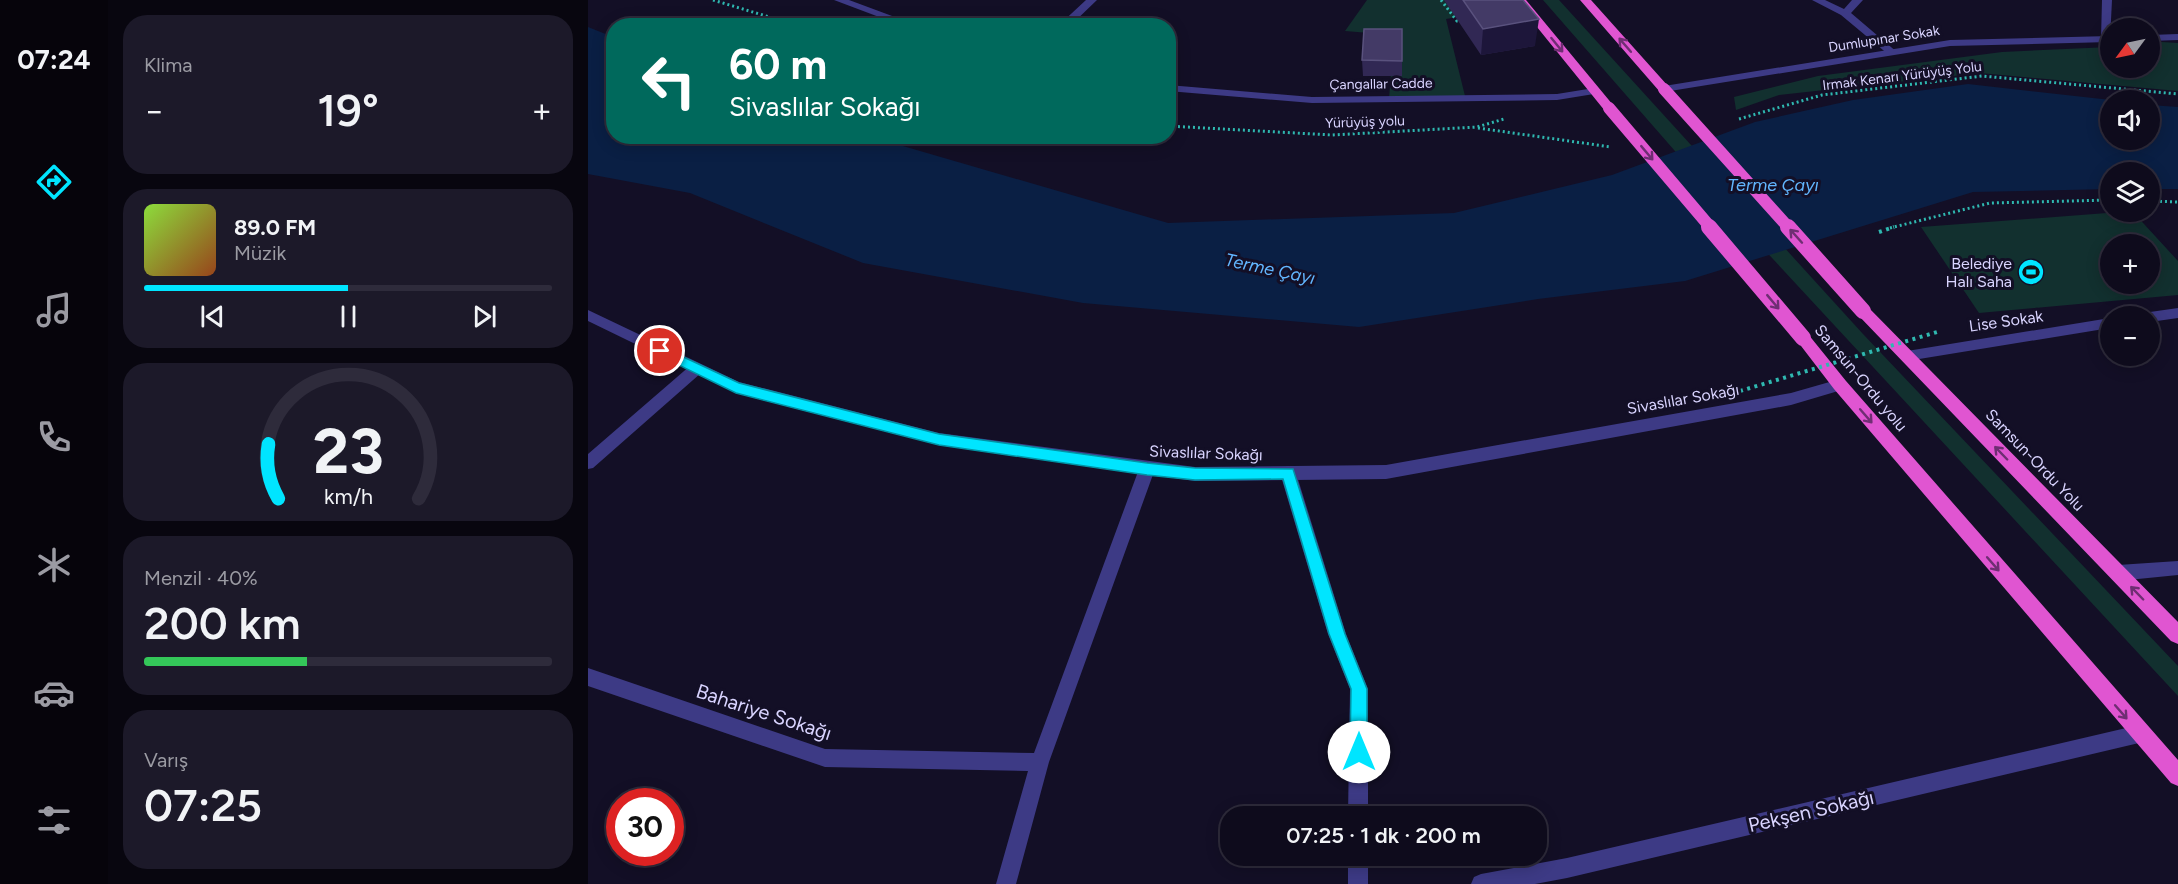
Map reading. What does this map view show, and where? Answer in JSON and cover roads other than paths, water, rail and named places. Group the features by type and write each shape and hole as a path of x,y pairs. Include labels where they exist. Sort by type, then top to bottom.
{"highway":[{"name":"Samsun-Ordu yolu","path":"1520,0 1594,92 1610,108 1803,338 1839,386 2139,734 2178,776"},
{"path":"1585,0 1664,89"},
{"name":"Samsun-Ordu Yolu","path":"1664,89 1863,311 2178,635"}],"street":[{"path":"839,0 891,18"},
{"path":"1072,18 1092,0"},
{"path":"1817,0 1845,13 1893,53"},
{"path":"1845,13 1858,0"},
{"path":"2107,0 2107,18"},
{"path":"2160,38 2178,37"},
{"name":"Dumlupınar Sokak","path":"1664,89 1950,44 2100,39"},
{"name":"Çangallar Cadde","path":"1176,89 1312,100 1557,97 1594,92"},
{"path":"2160,316 2178,314"},
{"name":"Sivaslılar Sokağı","path":"588,315 736,387 939,439 1195,474 1386,472 1791,399 1839,386"},
{"name":"Lise Sokak","path":"1907,356 2100,325"},
{"path":"588,462 696,369"},
{"path":"1006,884 1040,762 1147,469"},
{"path":"1288,473 1337,634 1359,689 1358,806"},
{"path":"2118,573 2178,568"},
{"name":"Bahariye Sokağı","path":"588,677 825,758 1040,762"},
{"name":"Pekşen Sokağı","path":"1481,884 1568,876 2139,734"},
{"path":"1358,866 1358,884"}],"water":[{"name":"Terme Çayı","path":"588,27 606,34 606,144 896,144 1168,223 1454,213 1612,175 1755,122 1853,100 1968,84 2100,99 2100,150 2160,150 2160,106 2178,107 2178,189 2160,189 2160,162 2100,162 2100,189 1973,192 1685,281 1538,299 1359,327 1083,303 863,263 690,193 588,174"}],"place":[{"name":"Belediye Halı Saha","path":"2031,272"}]}
